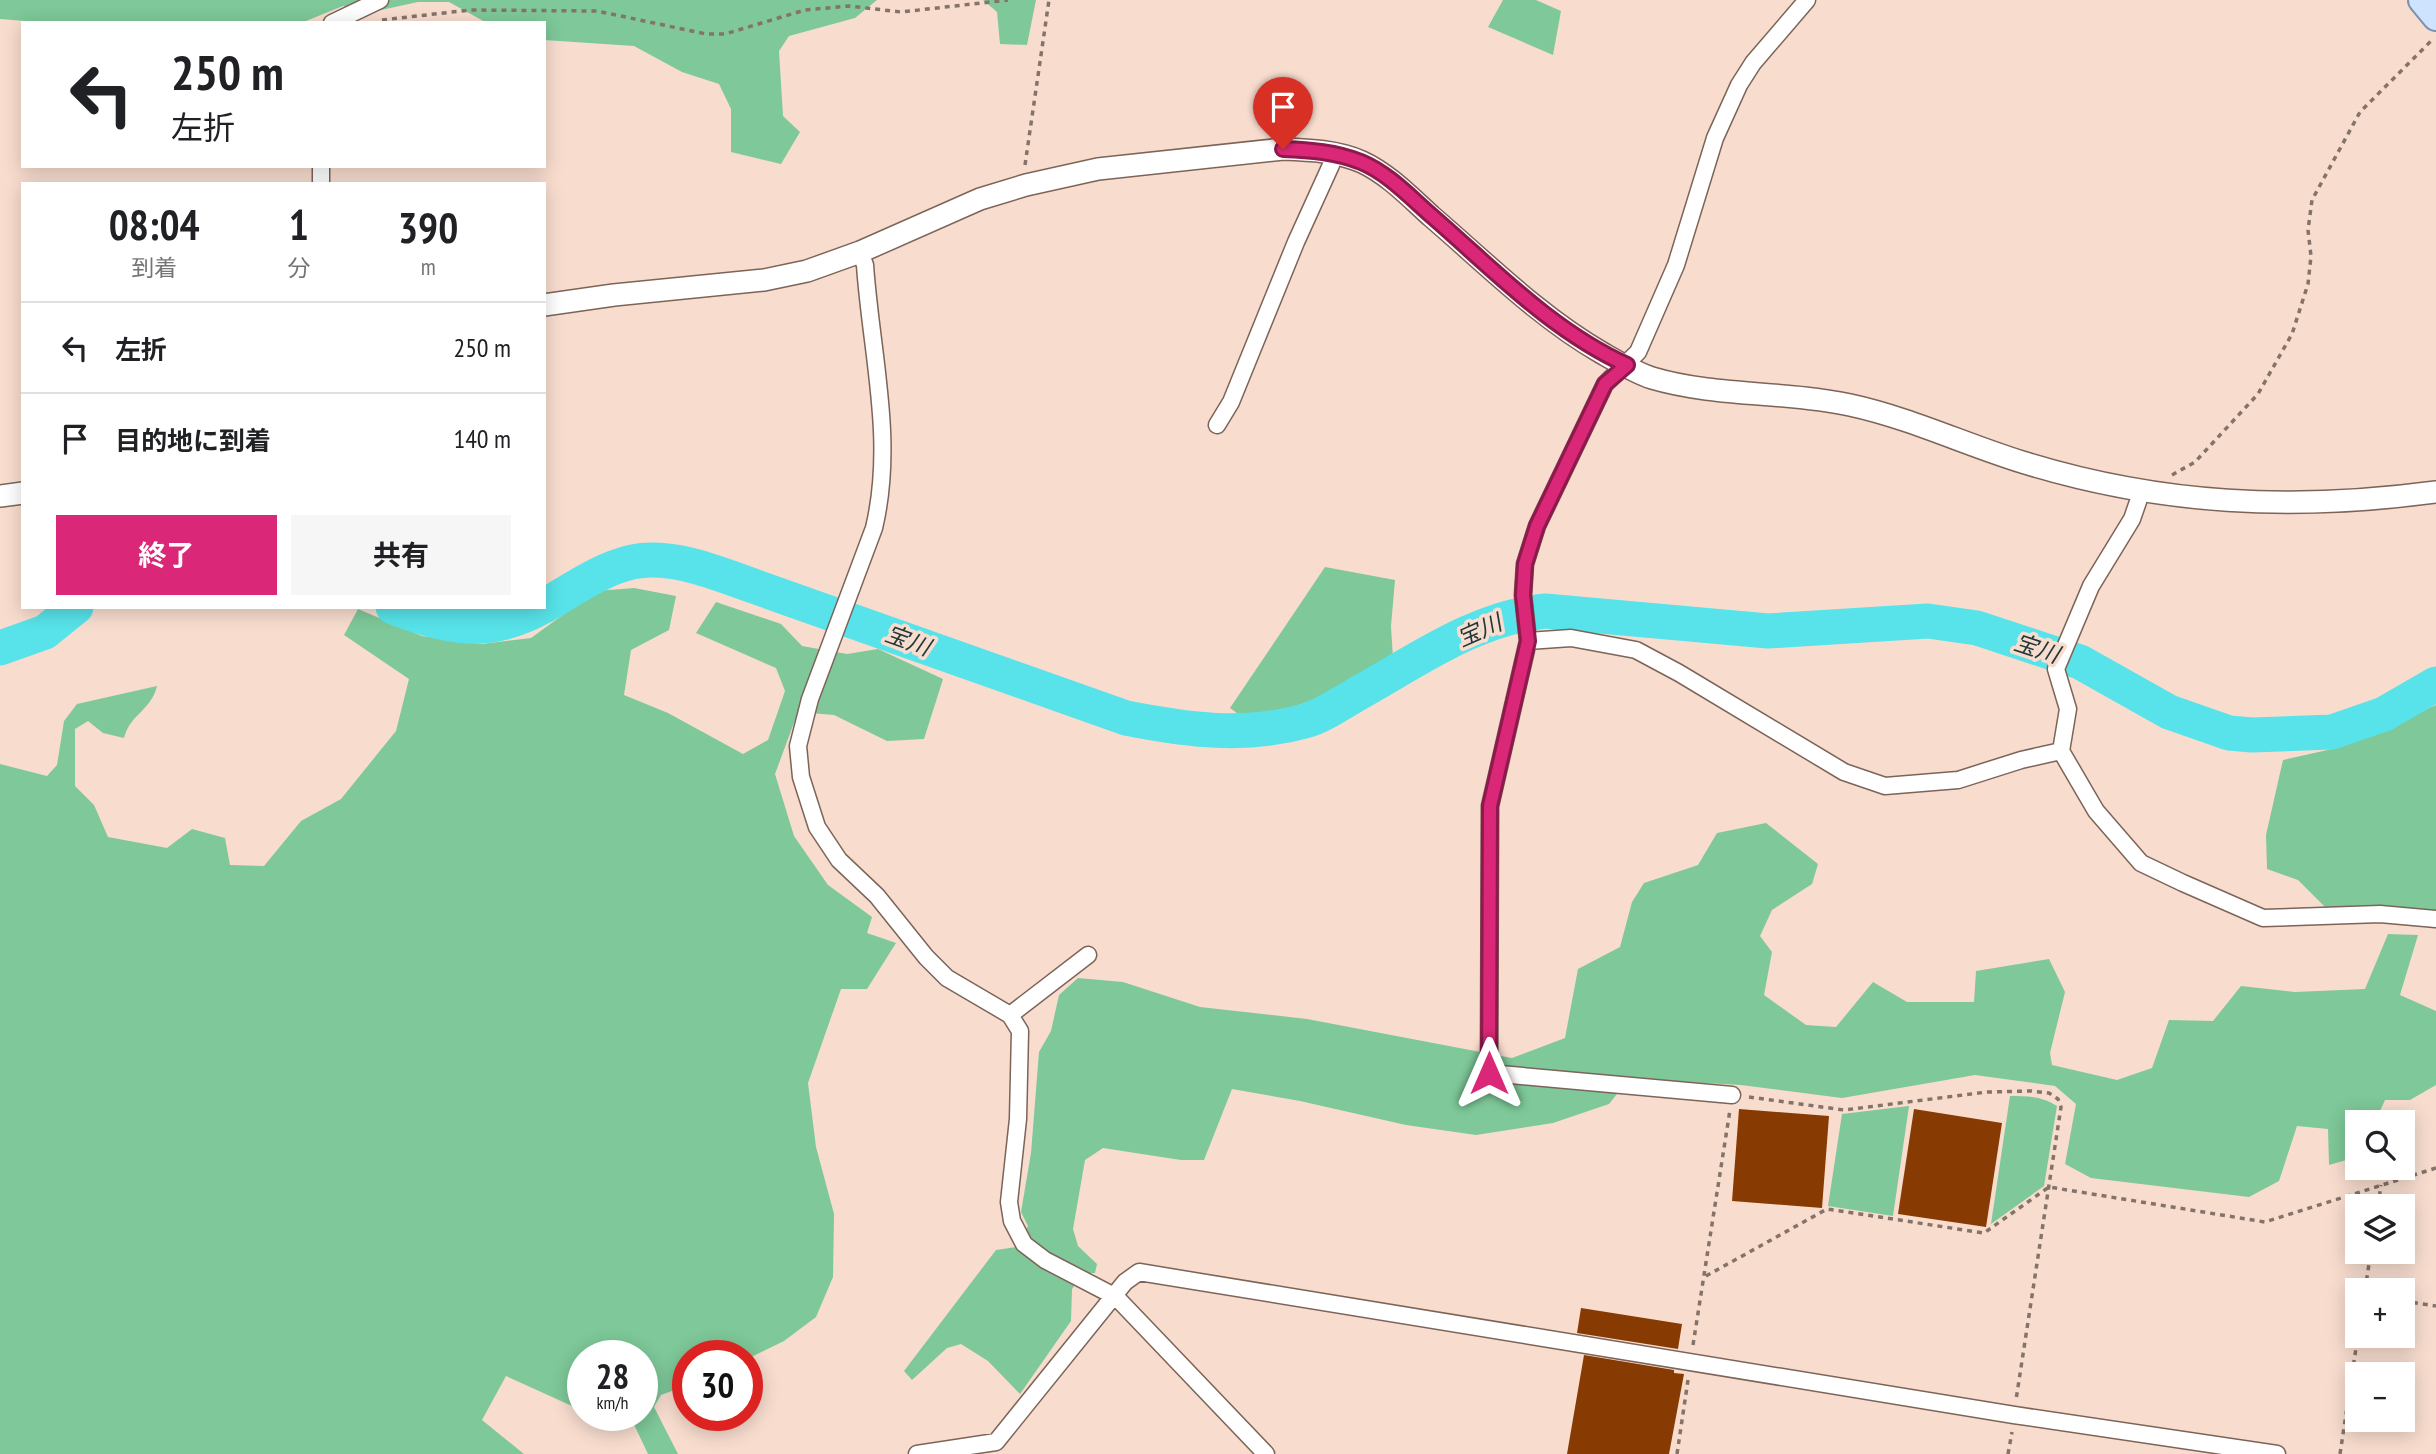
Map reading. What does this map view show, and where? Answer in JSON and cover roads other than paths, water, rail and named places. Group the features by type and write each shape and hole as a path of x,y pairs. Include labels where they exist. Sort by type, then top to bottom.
{"main road":[{"path":"2421,0 2436,16"}],"street":[{"path":"339,19 380,0"},
{"path":"1732,1095 1489,1073 1490,806 1528,641 1523,595 1524,574 1537,526 1605,384 1638,352 1676,264 1726,111 1753,63 1807,0"},
{"path":"546,305 764,280 807,271 860,252 980,200 1026,185 1098,169 1283,149 1334,153 1364,163 1393,183 1513,289 1563,328 1604,354 1651,377 1728,391 1846,404 1899,416 2020,462 2141,493 2265,503 2369,501 2436,492"},
{"path":"1217,425 1231,402 1296,242 1331,166 1334,153"},
{"path":"860,252 865,265 884,444 880,502 874,528 810,699 798,746 801,778 817,827 839,860 877,897 940,971 1010,1016 1020,1031 1021,1058 1009,1202 1012,1221 1024,1244 1045,1259 1116,1297 1266,1454"},
{"path":"0,496 21,493"},
{"path":"2141,493 2132,519 2091,586 2056,669 2068,709 2061,751 2096,811 2141,863 2263,918 2380,914 2436,919"},
{"path":"1528,641 1571,638 1636,650 1844,772 1885,786 1958,780 2021,760 2061,751"},
{"path":"1010,1016 1088,955"},
{"path":"917,1454 996,1442 1116,1297 1125,1282 1139,1272 2014,1415 2277,1454"}],"waterway":[{"name":"宝川","path":"546,605 620,565 664,560 729,577 1126,718 1194,729 1238,731 1283,726 1312,719 1471,631 1519,615 1545,611 1768,631 1928,621 1977,628 2080,662 2169,712 2229,733 2252,735 2332,732 2384,714 2436,684"},
{"name":"宝川","path":"0,648 45,632 74,609"},
{"name":"宝川","path":"399,609 431,620 467,626 504,623 538,609"}]}
